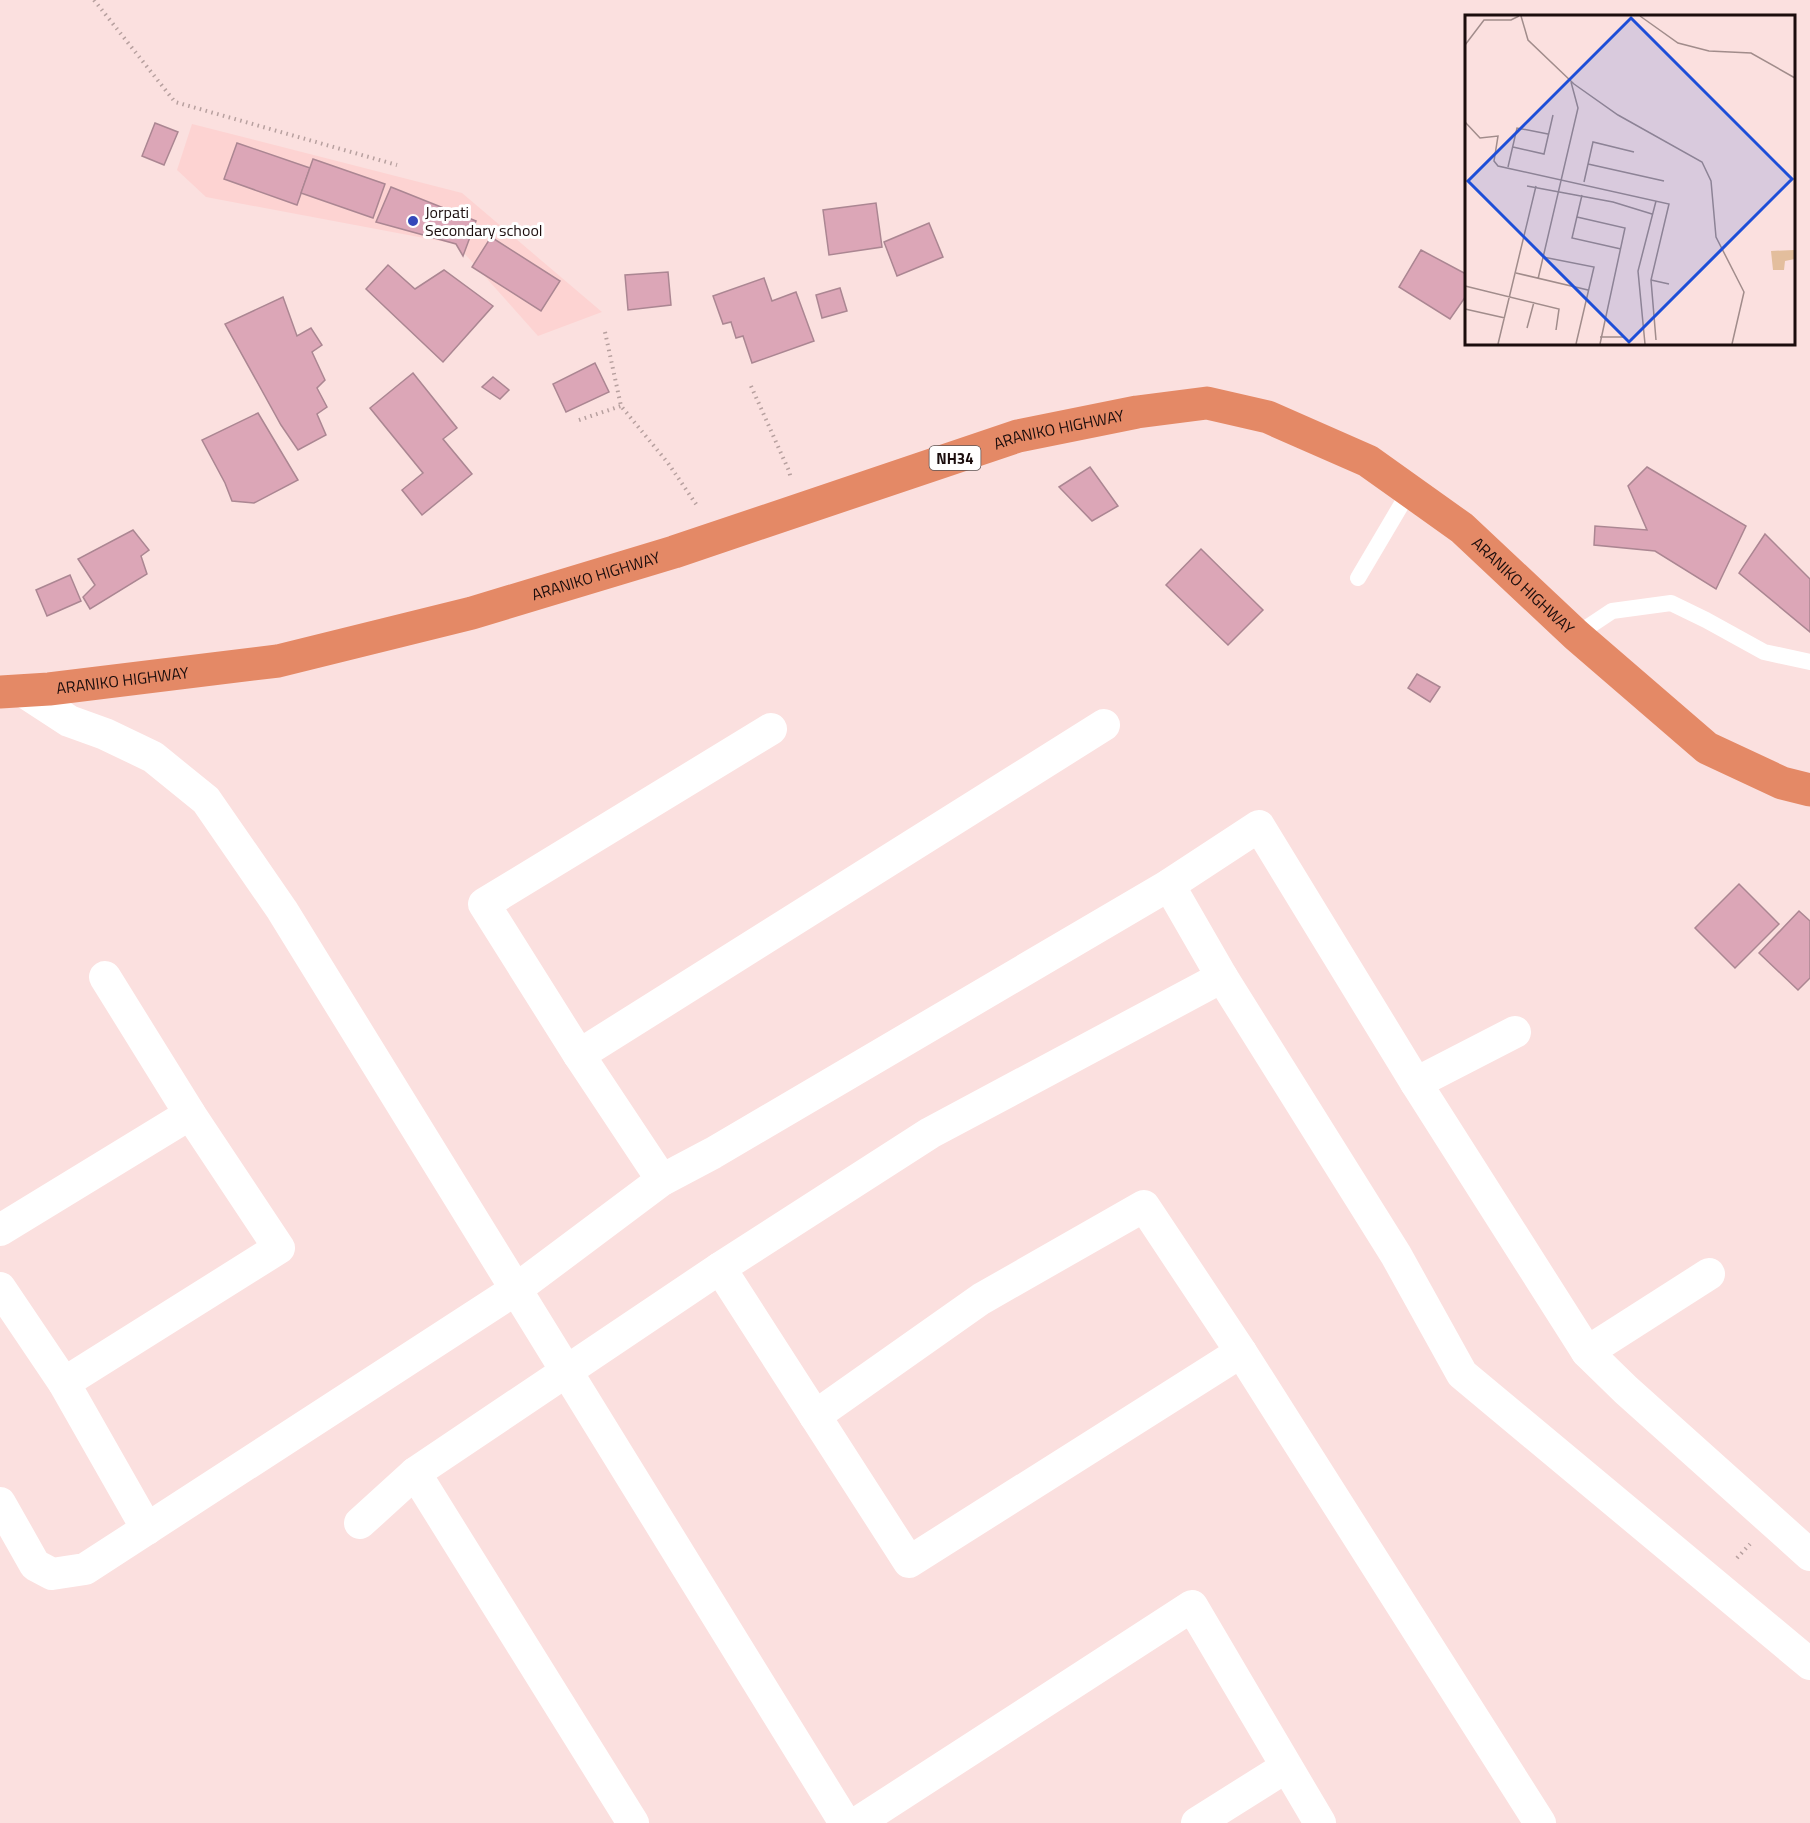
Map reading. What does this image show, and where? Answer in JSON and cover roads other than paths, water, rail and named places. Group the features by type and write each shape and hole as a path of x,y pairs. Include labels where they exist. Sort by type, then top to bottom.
{"highway":[{"name":"ARANIKO HIGHWAY","path":"12,691 49,689 278,660 472,613 674,552 1018,436 1137,412 1207,403 1268,417 1368,460 1462,528 1576,635 1707,748 1782,783 1810,790"}],"street":[{"path":"12,691 69,721 105,734 153,757 206,800 282,910 845,1823"},
{"path":"579,1055 1104,725"},
{"path":"662,1180 579,1055 484,903 771,729"},
{"path":"0,1503 35,1565 52,1574 85,1569 515,1290 662,1180 713,1153 1169,885 1259,826 1416,1083 1587,1352 1626,1390 1810,1555"},
{"path":"1169,885 1222,977 1395,1255 1462,1374 1810,1664"},
{"path":"64,1383 279,1248 190,1114 105,977"},
{"path":"360,1523 415,1473 720,1268 930,1133 1222,977"},
{"path":"1416,1083 1515,1032"},
{"path":"0,1230 190,1114"},
{"path":"815,1416 981,1299 1144,1206 1241,1352 1540,1823"},
{"path":"720,1268 909,1562 1241,1352"},
{"path":"1587,1352 1709,1274"},
{"path":"0,1288 64,1383 147,1529"},
{"path":"415,1473 633,1823"},
{"path":"857,1823 1192,1606 1320,1823"},
{"path":"1197,1823 1286,1767"}],"lane":[{"path":"1358,578 1410,490"},
{"path":"1576,635 1612,611 1671,603 1764,652 1810,662"}],"place":[{"name":"Jorpati Secondary school","path":"413,221"}]}
